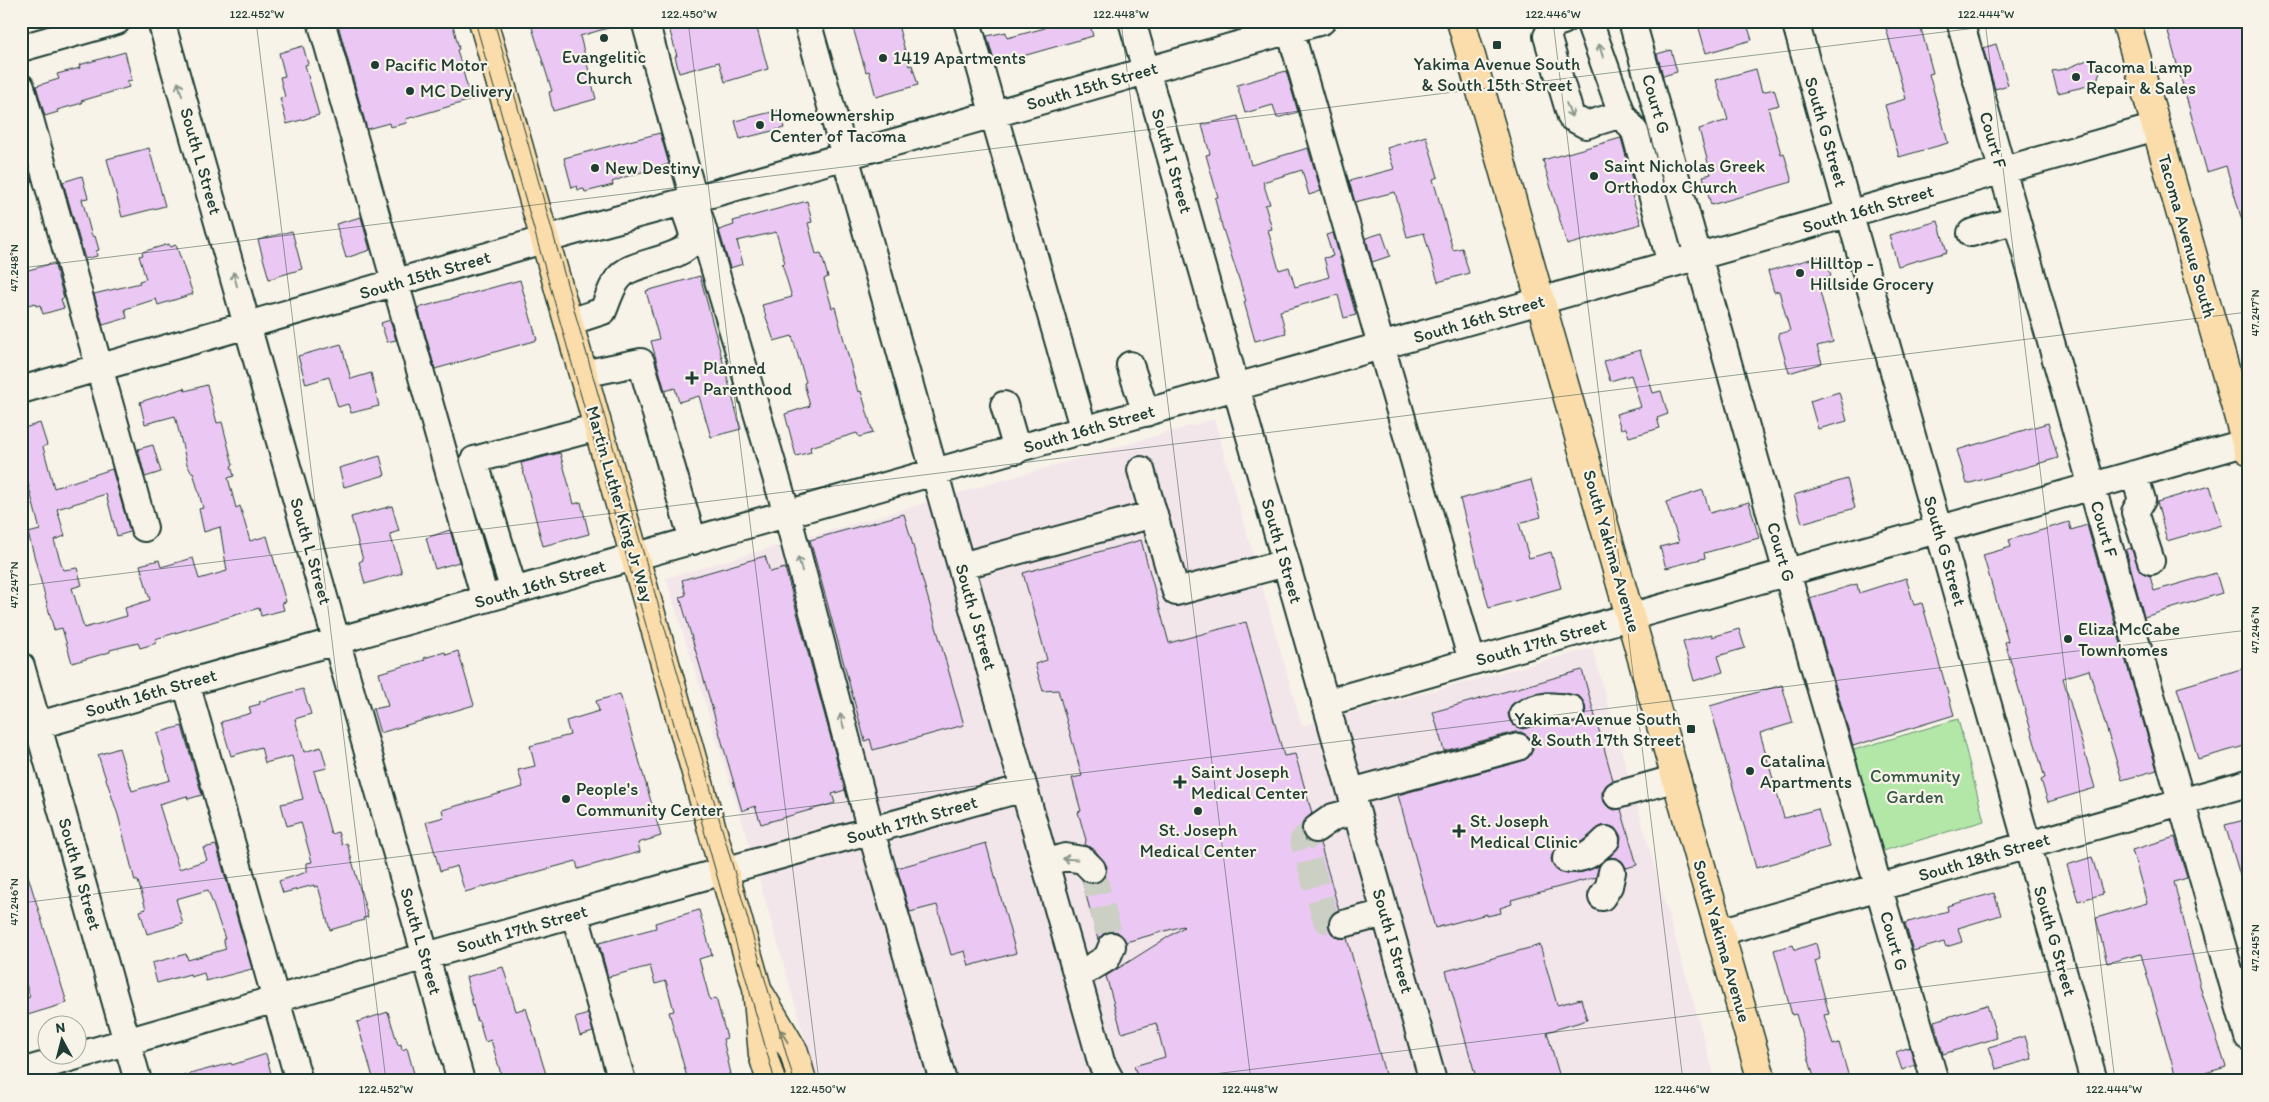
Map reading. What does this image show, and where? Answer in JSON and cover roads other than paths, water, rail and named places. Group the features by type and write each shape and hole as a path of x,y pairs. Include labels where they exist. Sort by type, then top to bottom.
{"main road":[{"name":"Martin Luther King Jr Way","path":"483,21 757,988 763,1054 771,1081"},
{"name":"South Yakima Avenue","path":"1461,21 1762,1081"},
{"name":"Tacoma Avenue South","path":"2126,21 2247,445"},
{"name":"Martin Luther King Jr Way","path":"757,988 794,1052 802,1081"}],"street":[{"path":"21,48 117,21"},
{"name":"South L Street","path":"161,21 461,1081"},
{"path":"321,21 485,599"},
{"path":"645,21 689,201 787,514 871,831 943,1081"},
{"name":"South J Street","path":"808,21 1105,1075"},
{"path":"967,21 994,114 1026,202 1084,431"},
{"name":"South I Street","path":"1132,21 1432,1081"},
{"name":"South 15th Street","path":"21,390 545,240 846,160 994,114 1322,21"},
{"path":"1563,21 1554,24 1547,36 1571,117 1586,125 1622,114"},
{"path":"1589,21 1622,114 1635,132 1671,264"},
{"name":"Court G","path":"1632,21 1787,573 1934,1081"},
{"name":"South G Street","path":"1795,21 2094,1081"},
{"name":"Court F","path":"1960,21 2248,1038"},
{"path":"1290,30 1472,661"},
{"path":"21,87 144,528"},
{"name":"South 16th Street","path":"30,728 2156,127"},
{"path":"569,322 603,311 613,286 626,271 683,251 693,237 689,201"},
{"path":"1971,233 2016,220"},
{"path":"583,374 641,362 693,541"},
{"path":"1130,365 1146,413"},
{"path":"1004,405 1017,450"},
{"path":"514,592 474,460 598,426"},
{"name":"South 17th Street","path":"1326,703 2091,486 2247,445"},
{"path":"1141,470 1176,592 1286,563"},
{"path":"2134,474 2142,500 2136,512 2151,562"},
{"path":"961,566 1154,514"},
{"name":"South M Street","path":"21,666 30,728 128,1042 138,1081"},
{"path":"186,683 299,1081"},
{"path":"1523,714 1530,710 1551,705 1571,708"},
{"path":"1316,829 1353,801 1518,747"},
{"path":"1618,795 1676,778"},
{"name":"South 18th Street","path":"1720,932 2248,783"},
{"name":"South 17th Street","path":"21,1072 1024,788"},
{"path":"1566,859 1581,859 1588,856 1606,840"},
{"path":"1045,863 1065,857 1074,858 1084,860 1092,869"},
{"path":"1602,897 1609,886 1612,872"},
{"path":"1343,924 1385,912"},
{"path":"575,914 622,1081"},
{"path":"1077,976 1107,958 1112,946"}],"tunnel":[{"path":"1316,829 1303,840 1326,920 1343,924"},
{"path":"1092,869 1112,946"}],"tram line":[{"path":"475,21 775,1081"},
{"path":"494,21 577,320 794,1081"}],"place":[{"name":"Evangelitic Church","path":"604,38"},
{"name":"Yakima Avenue South & South 15th Street","path":"1497,45"},
{"name":"1419 Apartments","path":"883,58"},
{"name":"Pacific Motor","path":"375,65"},
{"name":"Tacoma Lamp Repair & Sales","path":"2076,77"},
{"name":"MC Delivery","path":"410,91"},
{"name":"Homeownership Center of Tacoma","path":"760,125"},
{"name":"New Destiny","path":"595,168"},
{"name":"Saint Nicholas Greek Orthodox Church","path":"1594,176"},
{"name":"Hilltop - Hillside Grocery","path":"1800,273"},
{"name":"Planned Parenthood","path":"692,378"},
{"name":"Eliza McCabe Townhomes","path":"2068,639"},
{"name":"Yakima Avenue South & South 17th Street","path":"1691,729"},
{"name":"Catalina Apartments","path":"1750,771"},
{"name":"Saint Joseph Medical Center","path":"1180,782"},
{"name":"People's Community Center","path":"566,799"},
{"name":"St. Joseph Medical Center","path":"1198,811"},
{"name":"St. Joseph Medical Clinic","path":"1459,831"}],"park label":[{"name":"Community Garden","path":"1915,786"}]}
